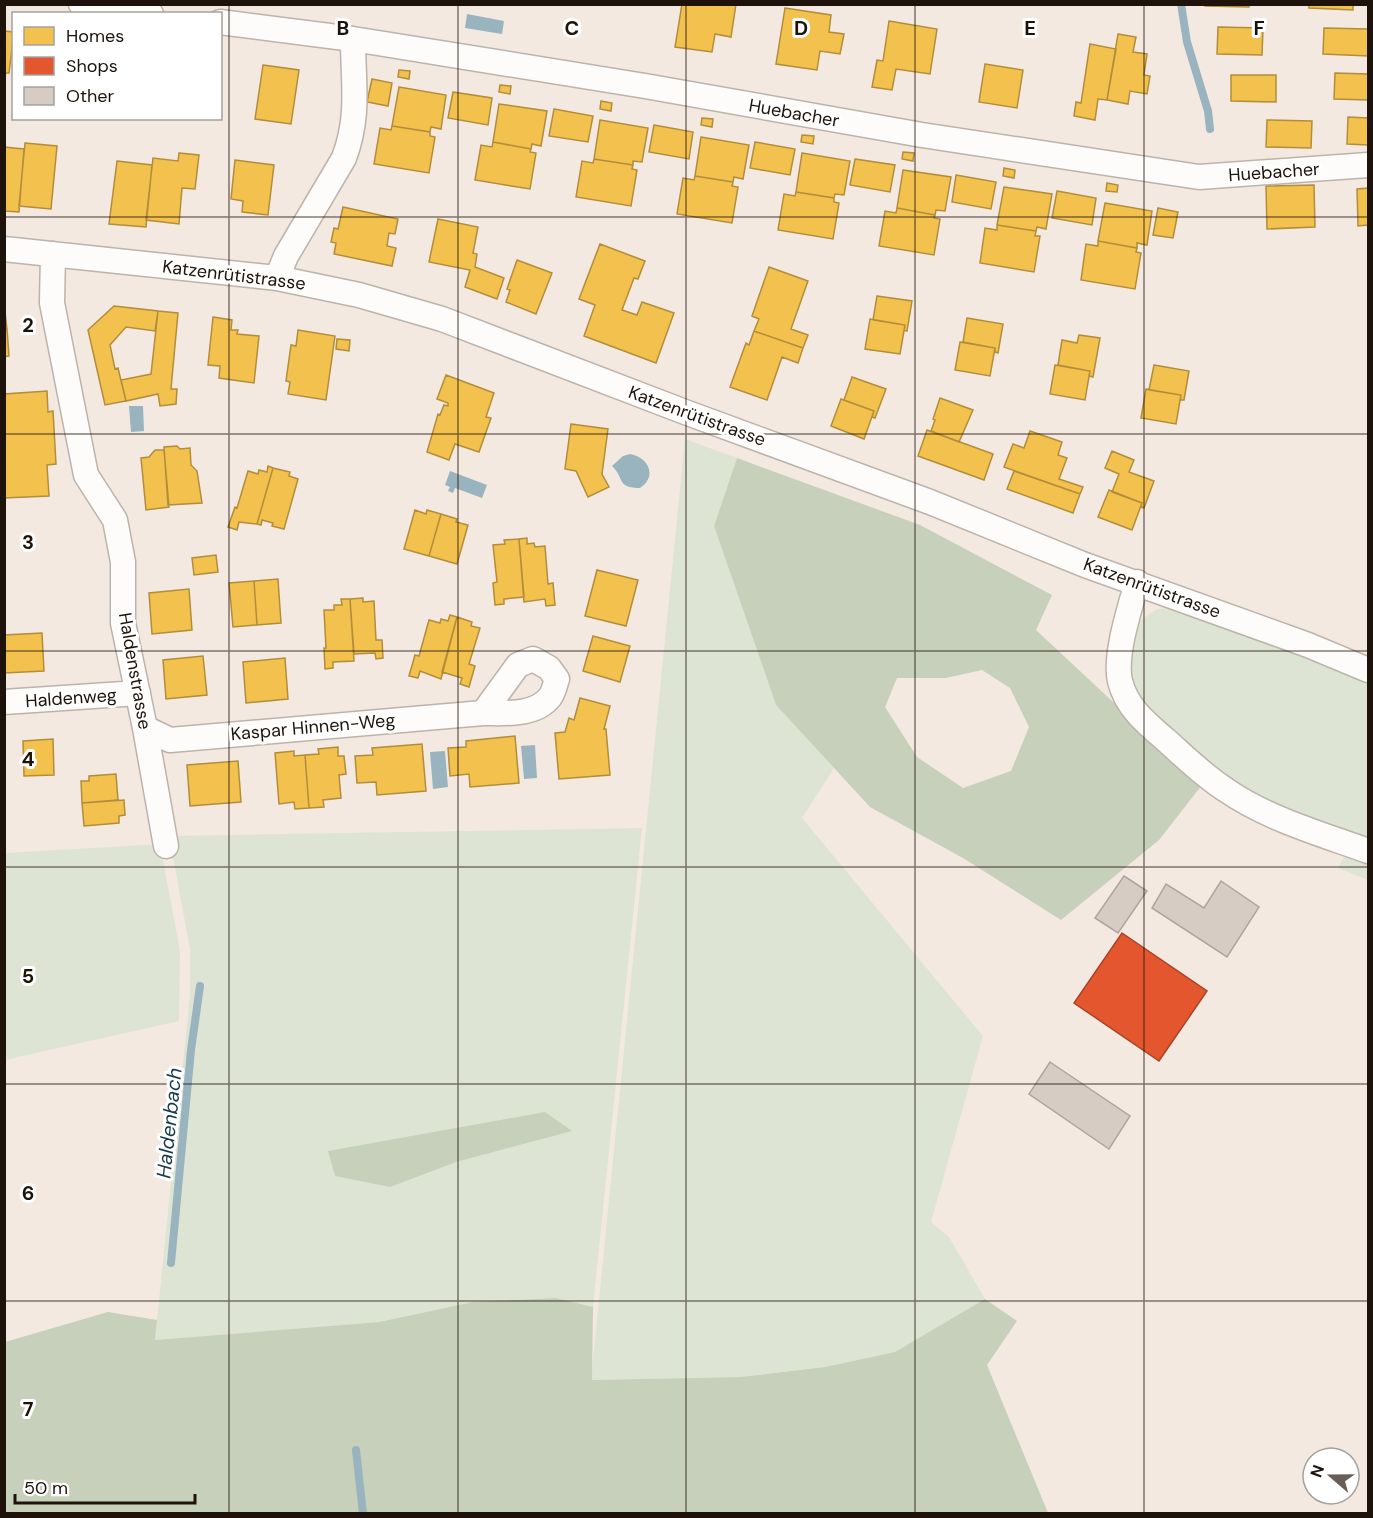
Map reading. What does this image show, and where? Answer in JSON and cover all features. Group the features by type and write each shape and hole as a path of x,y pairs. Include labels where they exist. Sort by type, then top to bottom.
{"street":[{"path":"81,4 137,12"},
{"name":"Huebacher","path":"222,22 353,39 922,135 1199,177 1368,165"},
{"path":"277,278 286,256 344,158 350,141 356,100 353,39"},
{"name":"Katzenrütistrasse","path":"4,249 277,278 359,295 442,320 930,502 1084,565 1298,641 1368,670"},
{"name":"Haldenstrasse","path":"53,254 52,303 86,474 115,520 123,562 123,623 166,846"},
{"path":"1137,582 1119,665 1120,680 1132,708 1205,776 1228,792 1258,808 1368,851"},
{"name":"Haldenweg","path":"4,702 138,693"},
{"name":"Kaspar Hinnen-Weg","path":"145,728 170,740 483,713"}],"green space":[{"path":"685,439 737,458 714,526 776,705 834,768 802,818 983,1036 931,1222 949,1237 985,1299 895,1352 825,1367 740,1377 591,1380"},
{"path":"737,458 920,525 1052,595 1036,630 1202,785 1159,840 1061,920 963,858 870,807 776,705 714,526","holes":["982,670 1010,688 1029,727 1011,771 963,788 917,757 885,707 897,678 946,678"]},
{"path":"1176,608 1368,680 1368,880 1338,868 1355,838 1245,795 1137,704 1129,670 1138,622 1157,609"},
{"path":"642,828 593,1307 556,1298 473,1302 379,1322 155,1340 190,994 190,949 169,836"},
{"path":"160,844 180,951 179,1021 5,1060 5,853"},
{"path":"545,1112 572,1131 456,1162 390,1187 335,1176 328,1151"},
{"path":"556,1298 593,1307 592,1380 740,1377 825,1367 895,1352 985,1299 1017,1321 987,1365 1048,1513 5,1513 5,1342 108,1312 157,1320 155,1340 379,1322 473,1302"}],"water":[{"path":"467,14 504,21 502,34 465,28"},
{"path":"129,406 143,406 144,431 131,432"},
{"path":"630,454 642,459 648,468 649,478 640,488 632,488 624,484 612,466 623,456"},
{"path":"450,471 487,485 482,498 455,488 453,493 448,491 450,487 445,485"},
{"path":"535,745 537,778 524,779 521,746"},
{"path":"445,751 448,787 433,789 430,752"}],"building: Homes":[{"path":"682,4 736,4 731,37 715,34 712,52 675,47"},
{"path":"1205,4 1249,4 1249,7 1205,6"},
{"path":"1309,4 1353,4 1353,10 1309,8"},
{"path":"785,8 831,15 829,32 844,34 840,54 820,51 817,70 776,64"},
{"path":"889,21 937,29 930,74 896,69 892,90 872,87 877,60 883,61"},
{"path":"1218,27 1263,28 1262,55 1217,54"},
{"path":"1324,28 1368,29 1368,56 1323,54"},
{"path":"4,31 12,32 12,48 9,73 4,73"},
{"path":"1118,34 1136,37 1133,52 1147,54 1144,75 1150,76 1147,94 1130,91 1128,104 1107,100"},
{"path":"1090,44 1116,49 1107,100 1098,99 1095,120 1074,116 1076,102 1081,103"},
{"path":"985,64 1023,70 1017,108 979,102"},
{"path":"263,65 299,70 291,124 255,119"},
{"path":"399,70 410,71 409,79 398,77"},
{"path":"1335,73 1368,74 1368,100 1334,99"},
{"path":"1231,75 1276,75 1276,102 1231,101"},
{"path":"372,79 392,83 388,106 367,102"},
{"path":"500,85 511,86 510,94 499,92"},
{"path":"399,87 446,95 441,129 431,127 430,132 392,126"},
{"path":"453,92 492,98 488,125 448,118"},
{"path":"601,101 612,103 611,111 600,109"},
{"path":"499,104 547,111 541,146 532,144 531,149 493,142"},
{"path":"554,109 593,116 588,142 549,136"},
{"path":"1348,117 1368,118 1368,145 1347,144"},
{"path":"702,118 713,119 712,127 701,125"},
{"path":"600,120 648,128 642,162 633,161 633,165 594,159"},
{"path":"1267,120 1312,121 1311,148 1266,147"},
{"path":"654,125 693,132 689,159 649,152"},
{"path":"392,126 430,132 430,136 435,137 429,173 374,164 380,128 391,130"},
{"path":"802,135 814,136 813,144 801,142"},
{"path":"701,137 749,145 743,179 734,177 733,182 695,176"},
{"path":"493,142 531,149 530,152 536,153 530,189 475,180 481,145 492,147"},
{"path":"755,142 795,149 790,175 750,168"},
{"path":"25,143 57,146 51,209 19,206"},
{"path":"4,147 24,149 19,212 4,211"},
{"path":"903,152 914,153 913,161 902,159"},
{"path":"179,153 199,155 195,189 182,188 179,224 146,220 153,158 178,161"},
{"path":"802,153 850,161 844,195 835,194 834,198 796,192"},
{"path":"594,159 633,165 632,169 637,170 631,206 576,197 582,161 593,163"},
{"path":"855,159 895,165 890,192 850,185"},
{"path":"235,160 274,165 268,215 242,212 243,201 231,199"},
{"path":"117,161 152,165 146,227 109,224"},
{"path":"1004,168 1015,170 1014,178 1003,176"},
{"path":"903,170 951,177 945,211 936,210 935,215 897,208"},
{"path":"956,175 996,182 991,209 952,202"},
{"path":"695,176 733,182 732,186 738,187 732,223 677,214 683,178 694,180"},
{"path":"1107,183 1118,185 1117,192 1106,191"},
{"path":"1314,185 1315,227 1267,229 1266,186"},
{"path":"1004,187 1052,194 1046,229 1037,227 1036,231 997,225"},
{"path":"1368,188 1368,225 1358,226 1357,189"},
{"path":"1057,191 1096,198 1092,225 1052,218"},
{"path":"796,192 834,198 834,202 839,203 833,239 778,230 784,194 795,196"},
{"path":"1105,203 1152,211 1147,245 1137,243 1137,248 1098,241"},
{"path":"343,207 398,219 395,234 389,233 387,246 396,248 392,266 334,254 336,243 331,242 334,228 338,229"},
{"path":"897,208 935,215 934,218 940,219 934,255 879,246 885,211 896,213"},
{"path":"1158,208 1178,212 1173,238 1153,235"},
{"path":"438,219 478,227 473,253 477,254 475,267 504,278 497,299 465,287 470,270 429,262"},
{"path":"997,225 1036,231 1035,236 1040,236 1034,272 980,263 985,228 997,230"},
{"path":"1098,241 1137,248 1136,252 1141,253 1135,289 1081,280 1086,244 1098,246"},
{"path":"600,244 645,261 638,279 634,278 622,310 637,315 642,302 674,313 656,363 584,336 595,305 579,299"},
{"path":"517,260 552,273 536,314 506,302 510,290 507,289"},
{"path":"769,267 808,281 791,329 808,335 803,348 754,331 759,319 752,316"},
{"path":"877,296 912,301 907,331 904,330 905,325 873,320"},
{"path":"4,303 7,329 4,330"},
{"path":"114,306 158,311 155,331 126,327 110,345 126,401 105,405 88,330"},
{"path":"158,311 178,313 171,389 177,389 176,404 160,406 158,394 126,401 121,380 151,374"},
{"path":"213,317 232,320 231,330 238,330 237,334 259,336 254,383 219,378 220,366 208,365"},
{"path":"967,318 1003,324 998,353 995,352 995,348 963,342"},
{"path":"870,319 905,325 900,354 865,349"},
{"path":"7,329 9,356 4,357 4,330"},
{"path":"298,330 335,336 326,400 288,394 290,382 286,381 291,345 296,346"},
{"path":"754,331 803,348 798,363 782,357 767,400 730,387 746,343 749,345"},
{"path":"1079,335 1100,338 1093,377 1089,376 1090,371 1058,365 1062,340 1077,343"},
{"path":"337,339 350,340 349,351 336,349"},
{"path":"960,342 995,348 990,376 955,370"},
{"path":"1055,365 1090,371 1085,400 1050,394"},
{"path":"1154,365 1189,371 1184,400 1180,400 1181,395 1149,390"},
{"path":"446,375 494,393 486,417 491,418 479,452 455,444 449,460 427,452 438,414 440,415 444,405 448,406 448,403 437,399"},
{"path":"852,377 886,389 875,418 872,417 874,411 844,400"},
{"path":"1146,389 1181,395 1176,424 1141,418"},
{"path":"47,391 48,412 53,411 56,464 47,465 49,496 4,498 4,394"},
{"path":"940,398 973,410 959,442 931,431"},
{"path":"841,399 874,411 864,439 831,426"},
{"path":"571,424 608,429 602,474 609,487 588,497 576,471 565,469"},
{"path":"927,430 993,454 984,480 918,456"},
{"path":"1030,431 1062,442 1058,455 1067,458 1059,479 1083,487 1080,494 1004,467 1013,444 1024,448"},
{"path":"177,446 180,449 190,448 191,465 197,471 202,503 168,505 164,447"},
{"path":"155,450 164,450 169,507 146,510 141,458 149,457"},
{"path":"1112,451 1134,460 1129,472 1154,481 1144,508 1141,507 1142,503 1112,492 1119,474 1105,468"},
{"path":"268,466 273,468 257,524 239,522 237,530 228,527 235,507 237,508 248,471 258,474 259,470 267,472"},
{"path":"273,468 290,472 289,476 298,479 284,529 262,520 261,525 257,524"},
{"path":"1014,471 1080,494 1073,513 1007,489"},
{"path":"1109,490 1142,503 1132,530 1098,517"},
{"path":"415,510 426,514 427,510 441,514 429,556 404,549"},
{"path":"441,514 468,525 457,564 429,556"},
{"path":"527,538 527,544 534,543 535,547 545,546 548,584 553,583 555,605 546,606 545,599 524,602 519,539"},
{"path":"519,539 524,597 504,599 504,604 495,605 493,583 497,582 493,545 505,544 504,540"},
{"path":"216,555 218,572 194,575 192,558"},
{"path":"597,570 638,580 626,626 585,616"},
{"path":"278,579 281,623 257,625 254,581"},
{"path":"254,581 257,625 233,627 229,583"},
{"path":"189,589 192,630 152,634 149,593"},
{"path":"363,598 363,602 374,601 376,640 382,640 383,658 376,659 375,653 354,654 350,599"},
{"path":"341,599 350,599 354,661 333,662 333,668 325,669 324,610 334,610 334,605 342,605"},
{"path":"450,615 457,617 441,679 420,671 418,678 409,676 415,655 419,656 429,620 440,623 441,619 448,621"},
{"path":"457,617 472,622 471,626 480,628 469,664 475,666 469,687 460,684 462,678 442,672"},
{"path":"42,633 44,671 4,673 4,635"},
{"path":"593,636 630,646 620,682 583,671"},
{"path":"203,656 207,695 166,699 163,660"},
{"path":"285,658 288,699 246,703 243,662"},
{"path":"580,698 610,706 604,729 606,729 610,775 559,779 555,733 565,732 569,718 574,720"},
{"path":"515,736 519,783 470,787 469,774 450,776 448,748 466,747 466,741"},
{"path":"53,739 54,775 24,776 23,741"},
{"path":"422,744 426,791 377,795 376,782 357,783 355,756 373,755 372,748"},
{"path":"338,747 338,756 344,756 346,774 339,775 341,798 323,800 324,807 309,808 305,755 319,754 318,749"},
{"path":"294,751 294,756 305,755 309,808 295,809 294,802 279,804 275,753"},
{"path":"238,761 241,802 190,806 187,765"},
{"path":"116,774 118,800 82,803 81,781 89,781 89,776"},
{"path":"124,800 125,815 119,816 119,823 84,826 82,803"}],"building: Shops":[{"path":"1122,933 1207,991 1159,1061 1074,1003"}],"building: Other":[{"path":"1124,876 1147,891 1118,933 1095,918"},
{"path":"1221,881 1259,907 1227,957 1152,908 1166,884 1204,908"},
{"path":"1050,1062 1130,1116 1109,1149 1029,1094"}],"waterway":[{"path":"1181,4 1187,42 1208,111 1210,129"},
{"name":"Haldenbach","path":"171,1263 191,1050 200,986"},
{"path":"356,1450 363,1514"}]}
